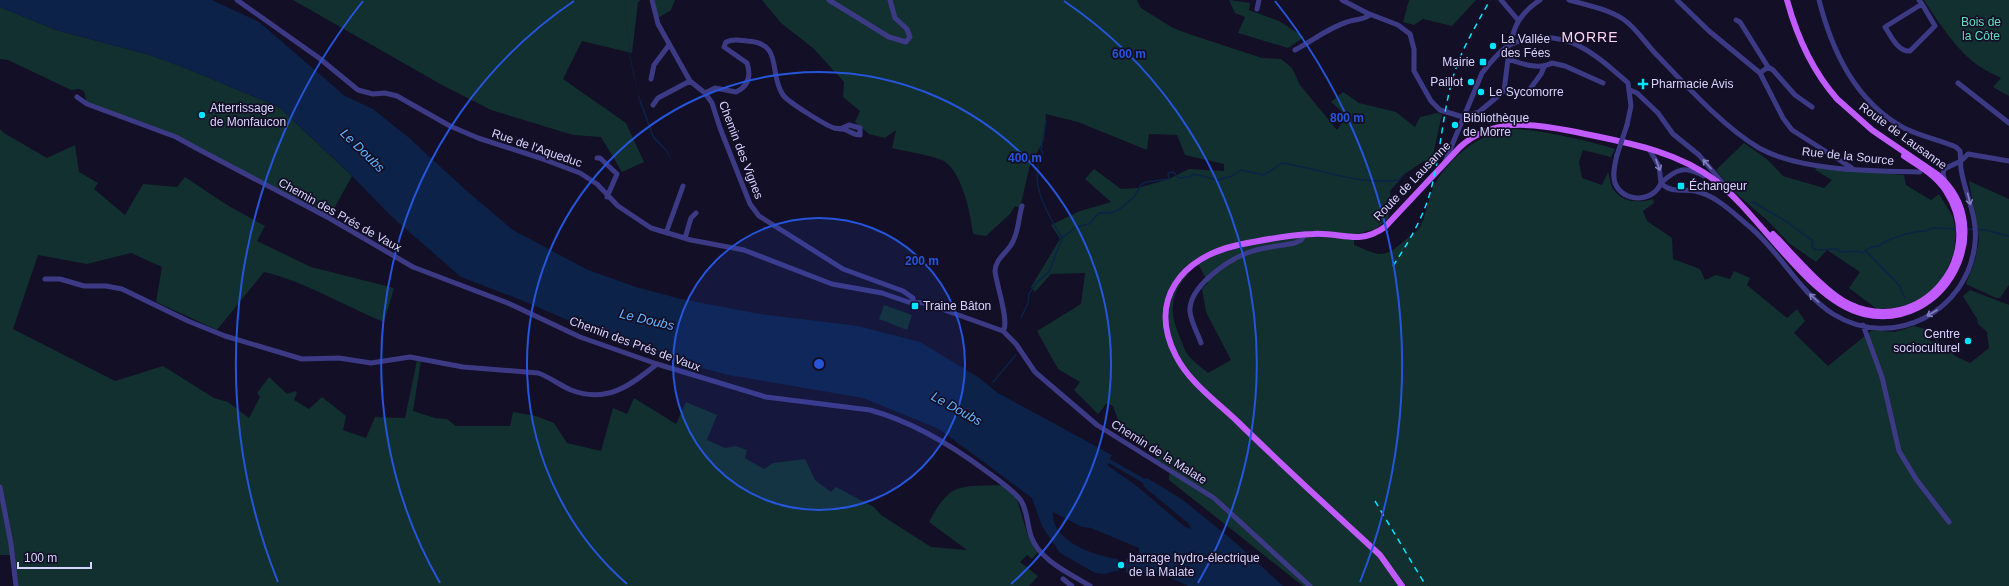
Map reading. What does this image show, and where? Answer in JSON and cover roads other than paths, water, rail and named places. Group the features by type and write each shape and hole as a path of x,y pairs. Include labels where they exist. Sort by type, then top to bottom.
{"main road":[{"name":"Route de Lausanne","path":"1737,200 1823,285 1848,304 1866,310 1895,310 1916,304 1937,290 1952,269 1957,255 1960,241 1958,217 1951,199 1943,187 1928,172 1873,134 1856,120 1836,98 1823,82 1805,51 1787,0"},
{"name":"Route de Lausanne","path":"1402,586 1380,554 1258,442 1185,370 1176,357 1170,344 1166,325 1166,313 1168,301 1176,282 1191,265 1202,258 1238,245 1305,234 1325,234 1359,238 1378,232 1392,220 1470,138 1488,130 1514,124 1545,126 1649,148 1674,156 1702,171 1732,194 1782,250 1829,297 1856,312 1865,314 1887,316 1913,310 1930,301 1948,283 1956,271 1961,256 1964,227 1959,205 1945,181 1925,164 1872,130 1836,98"}],"street":[{"name":"Rue de l'Aqueduc","path":"237,0 319,58 358,90 397,96 450,126 478,138 540,158 580,173 596,184 607,197 644,224 666,233 685,238 744,250 832,284 882,293 913,302 925,303 1003,331"},
{"name":"Chemin des Vignes","path":"652,0 658,24 669,45 690,81 705,93 712,103 720,128 750,204 759,216 838,267 903,291 913,298 913,302"},
{"path":"829,0 854,18 897,41 906,42 910,37 910,33 895,18 890,0"},
{"path":"1257,9 1259,0"},
{"path":"1342,0 1370,15 1398,25 1410,34 1414,49 1414,71 1431,102 1440,110 1463,117 1480,112 1504,91 1508,59 1507,47"},
{"path":"1501,0 1518,20"},
{"path":"1512,44 1512,36 1518,20 1540,0"},
{"name":"Rue de la Source","path":"1569,0 1606,11 1629,23 1691,90 1725,122 1759,148 1782,158 1815,165 1854,169 1920,172"},
{"path":"1677,0 1709,32 1760,73 1783,118 1792,130 1854,169"},
{"path":"1649,148 1658,161 1661,183 1665,187 1672,190 1696,191 1706,194 1728,209 1764,239 1799,284 1833,314 1850,322 1863,325 1894,328 1934,314 1946,303 1961,285 1973,260 1975,223 1961,169 1960,151 1956,146 1905,128 1890,118 1864,95 1849,76 1831,42 1819,0"},
{"path":"1920,2 1935,26 1910,51 1905,52 1901,49 1885,27 1920,2"},
{"path":"1295,50 1338,26 1365,18 1370,15"},
{"path":"1736,20 1740,22 1768,67 1773,70 1795,95 1812,107"},
{"path":"1445,163 1482,73 1498,53 1512,44 1543,38 1567,41 1594,55 1628,84 1631,106 1617,155 1614,174 1615,183 1625,195 1642,199 1656,191 1661,183 1671,174 1684,169 1694,171 1716,181"},
{"path":"705,93 715,88 736,92 746,85 749,76 747,63 724,47 726,42 731,40 755,41 767,47 772,54 776,75 783,96 789,102 825,124 840,129"},
{"path":"651,79 654,65 669,45"},
{"path":"1508,59 1520,63 1544,67 1552,63 1565,66 1603,83"},
{"path":"1504,91 1527,93 1541,74 1544,67"},
{"path":"1760,73 1768,67"},
{"path":"653,105 658,98 690,81"},
{"path":"1958,83 2009,123"},
{"path":"1630,90 1637,92 1658,113 1673,134 1699,155 1732,194"},
{"name":"Chemin des Prés de Vaux","path":"77,97 87,104 176,137 329,218 413,267 510,304 580,337 657,364 766,397 870,410 928,433 959,451 1005,485 1020,499 1031,535 1038,549 1046,558 1090,586"},
{"path":"1945,181 1943,174 1944,168 1961,161 1968,154 1973,153 2009,161"},
{"path":"597,158 600,158 616,174 607,197"},
{"path":"2002,160 2009,166"},
{"path":"666,233 683,186"},
{"path":"1003,331 1005,326 1004,313 997,288 995,267 1016,236 1022,206"},
{"path":"685,238 691,218 696,213"},
{"path":"1201,343 1190,313 1190,306 1201,285 1228,262 1248,252 1295,243 1301,240 1305,234"},
{"path":"45,279 60,279 84,286 106,286 122,289 188,321 253,346 309,360 339,358 371,363 410,358 463,368 538,373 547,376 570,390 592,394 622,390 657,364"},
{"path":"1863,325 1882,377 1899,451 1916,479 1949,522"},
{"name":"Chemin de la Malate","path":"1003,331 1016,344 1035,372 1097,425 1214,498 1310,586"},
{"path":"0,487 11,544 16,586"},
{"path":"1063,580 1072,586"}],"water":[{"name":"Le Doubs","path":"0,0 212,0 259,22 345,96 373,109 408,137 468,192 513,230 588,270 636,287 681,299 760,314 858,326 920,342 978,377 998,393 1112,455 1110,459 1145,479 1147,478 1183,500 1236,543 1283,586 1188,586 1162,574 1126,573 1126,559 1139,555 1139,548 1091,528 1082,527 1053,512 1054,522 1066,539 1087,550 1118,559 1119,570 1105,574 1095,573 1060,553 1042,526 1032,498 939,429 863,398 729,375 682,363 623,344 521,300 461,277 391,216 347,171 279,107 188,69 150,55 56,30 0,7","holes":["1109,463 1143,483 1144,487 1188,523 1191,529 1185,527 1138,487 1107,465"]},
{"path":"624,0 630,54 638,93 654,136 667,150 672,161 666,151 653,138 640,103 630,59"}],"waterway":[{"path":"1046,121 1041,150 1043,153 1037,175 1038,186 1045,208 1062,238"},
{"path":"1021,318 1028,303 1029,294 1036,283 1049,272 1062,238 1076,227 1089,224 1099,213 1111,213 1120,209 1134,197 1141,185 1146,182 1169,179 1168,173 1173,172 1179,178 1189,177 1194,174 1218,180 1232,176 1241,170 1264,175 1282,163 1370,181 1399,180 1405,173"},
{"path":"1750,202 1755,203 1787,222 1813,241 1812,247 1815,250 1838,249 1839,252 1857,251 1862,253 1871,247 1879,246 1888,240 1908,234 1926,231 1933,228 1956,229"},
{"path":"1966,229 1985,230 2009,236"},
{"path":"1866,251 1899,285 1905,298"},
{"path":"993,382 1016,355"}],"railway":[{"path":"1393,266 1414,231 1427,203 1434,178 1450,89 1457,64 1465,45 1490,0"},
{"path":"1375,501 1426,586"}],"place":[{"name":"La Vallée des Fées","path":"1493,46"},
{"name":"Mairie","path":"1483,62"},
{"name":"Paillot","path":"1471,82"},
{"name":"Pharmacie Avis","path":"1643,84"},
{"name":"Le Sycomorre","path":"1481,92"},
{"name":"Atterrissage de Monfaucon","path":"202,115"},
{"name":"Bibliothèque de Morre","path":"1455,125"},
{"name":"Échangeur","path":"1681,186"},
{"name":"Traine Bâton","path":"915,306"},
{"name":"Centre socioculturel","path":"1968,341"},
{"name":"barrage hydro-électrique de la Malate","path":"1121,565"}],"district":[{"name":"MORRE","path":"1590,37"}],"park label":[{"name":"Bois de la Côte","path":"1981,29"}]}
